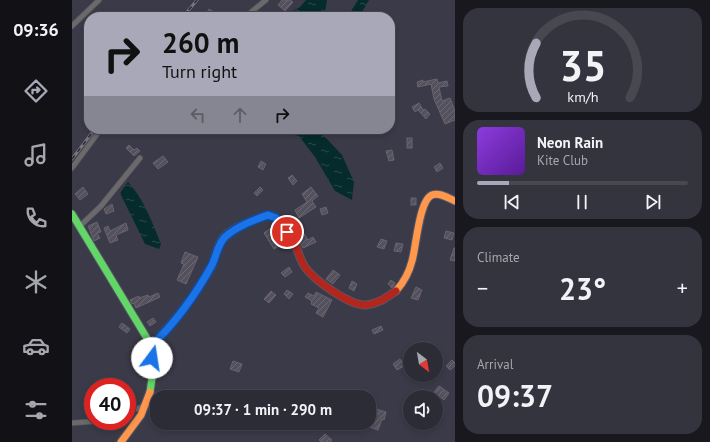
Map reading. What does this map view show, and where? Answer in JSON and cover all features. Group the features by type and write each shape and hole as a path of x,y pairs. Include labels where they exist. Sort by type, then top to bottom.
{"street":[{"path":"87,12 99,0"},
{"path":"251,12 266,0"},
{"path":"72,26 84,14"},
{"path":"72,168 98,134"},
{"path":"80,226 101,206 140,158"},
{"path":"152,345 165,333 195,294 213,264 223,238 255,220 268,215 276,218 294,241 302,262 306,268 320,281 336,292 359,304 375,304 392,295 401,288 406,281 411,267 425,202 429,197 438,194 455,201"},
{"path":"72,214 152,345 153,370 146,406 121,442"},
{"path":"136,409 146,406"},
{"path":"72,423 84,422"}],"water":[{"path":"306,0 327,0 325,12 291,12 300,7"},
{"path":"358,0 369,0 362,12 350,12"},
{"path":"289,134 320,134 342,155 354,182 352,200 335,191 315,157 299,136"},
{"path":"128,182 139,196 147,211 161,244 159,249 145,244 120,193"}],"building":[{"path":"282,0 290,0 293,2 285,11 278,5"},
{"path":"209,9 214,12 207,12"},
{"path":"437,79 438,83 447,81 448,86 439,87 442,101 450,98 455,111 455,120 445,124 434,99 431,84 418,87 417,82"},
{"path":"419,103 423,110 425,109 430,114 426,119 418,110 415,112 412,107"},
{"path":"407,138 412,138 412,148 407,148"},
{"path":"129,145 134,150 137,148 140,151 134,156 126,148"},
{"path":"392,150 394,160 389,161 386,151"},
{"path":"163,156 168,162 158,169 153,163"},
{"path":"261,161 266,164 263,170 258,167"},
{"path":"440,163 443,168 437,172 434,167"},
{"path":"292,175 297,181 293,185 288,178"},
{"path":"83,187 88,194 80,200 75,194"},
{"path":"260,187 263,190 257,196 254,193"},
{"path":"311,187 318,196 312,201 316,207 299,218 295,210 307,202 302,194"},
{"path":"411,198 416,198 416,205 411,205"},
{"path":"112,204 114,211 106,214 104,209"},
{"path":"326,207 328,213 322,215 320,209"},
{"path":"97,222 101,232 97,233 100,238 94,241 88,226"},
{"path":"126,223 128,230 116,235 118,240 110,243 104,228 108,226 110,231"},
{"path":"274,226 276,229 277,228 285,243 274,249 264,233"},
{"path":"302,230 308,240 313,237 316,242 303,248 296,234"},
{"path":"446,231 454,233 452,240 444,238"},
{"path":"381,239 387,241 384,249 377,247"},
{"path":"396,243 403,244 401,252 394,251"},
{"path":"455,248 455,261 450,260"},
{"path":"185,252 198,257 186,284 177,280 184,264 181,263"},
{"path":"289,267 292,272 285,277 281,273"},
{"path":"333,270 340,275 333,284 326,279"},
{"path":"391,280 395,283 392,288 388,284"},
{"path":"352,281 357,284 354,291 349,288"},
{"path":"416,287 422,290 418,300 411,298"},
{"path":"287,290 293,294 289,299 284,294"},
{"path":"271,291 276,295 269,303 264,299"},
{"path":"316,292 332,300 323,317 316,313 319,308 311,304 312,301 305,297 308,293 314,296"},
{"path":"158,293 160,297 136,308 134,303 132,304 130,300 139,296 139,298 148,295 149,297"},
{"path":"153,318 156,322 150,326 147,322"},
{"path":"122,323 130,329 127,333 119,327"},
{"path":"381,326 383,330 374,334 372,330"},
{"path":"400,359 403,367 397,370 393,364"},
{"path":"452,360 455,363 455,366 450,370 446,366"},
{"path":"233,361 242,364 239,372 230,369"},
{"path":"439,386 449,393 444,400 443,390 436,390"},
{"path":"376,409 386,412 384,420 382,419 378,430 376,429"},
{"path":"325,434 332,440 330,442 322,442 319,440"}],"railway":[{"path":"187,12 197,0"},
{"path":"72,159 91,134"}],"traffic: fast":[{"path":"72,214 151,345 153,371 150,390"}],"traffic: slow":[{"path":"396,291 406,277 411,265 421,215 428,199 432,195 438,194 455,201"},
{"path":"151,345 176,318 198,289 213,264 221,240 228,233 251,221 268,215 276,218 284,226"},
{"path":"121,442 141,415 150,392"}],"traffic: jam":[{"path":"284,226 293,239 305,267 316,279 342,297 359,304 366,305 378,302 396,291"}],"route":[{"path":"152,358 152,345 165,333 195,294 213,264 223,238 242,226 268,215 276,218 287,232"}]}
